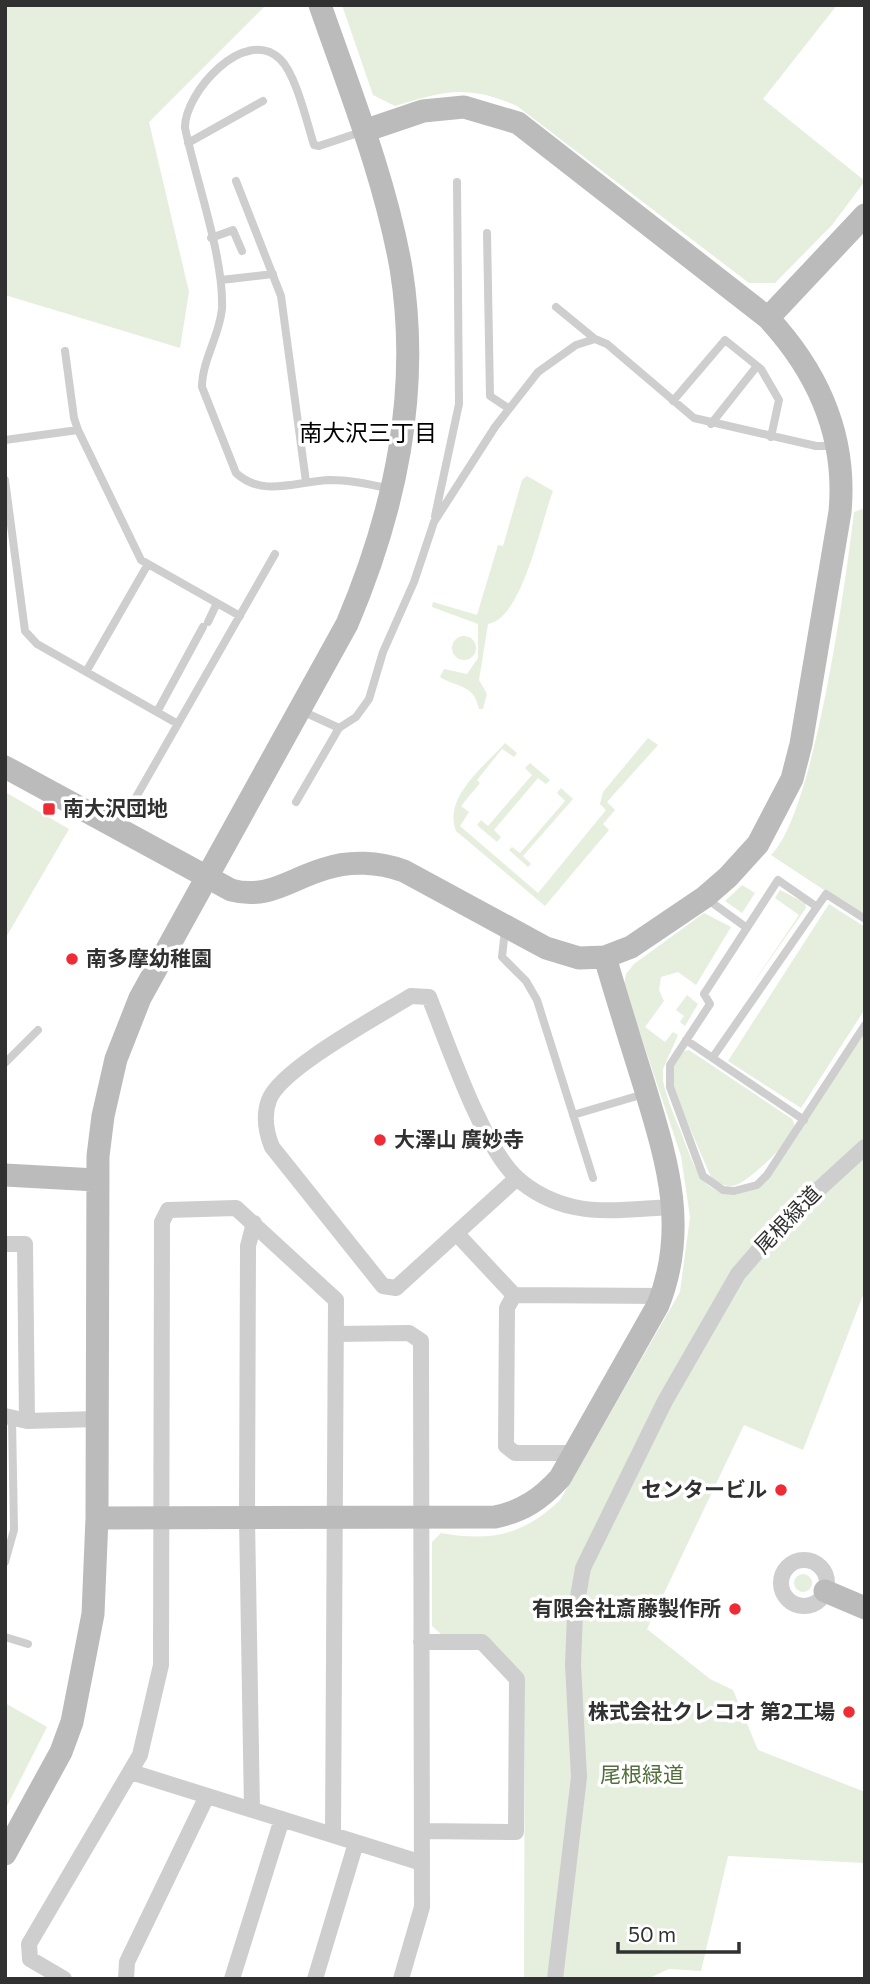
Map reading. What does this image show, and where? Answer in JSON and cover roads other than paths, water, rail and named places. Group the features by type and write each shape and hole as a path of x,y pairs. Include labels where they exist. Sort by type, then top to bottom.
{"street":[{"path":"5,1854 61,1752 72,1722 93,1614 97,1518 96,1180 103,1116 128,1026 140,998 352,612 373,561 393,489 405,422 406,313 387,207 320,5"},
{"path":"5,767 231,890 256,894 289,886 335,866 382,865 404,871 505,927 564,955 605,957 632,947 705,897 728,877 758,844 786,792 799,755 840,512 841,484 837,445 831,418 814,379 794,347 768,318 517,123 464,107 423,111 364,131"},
{"path":"768,318 865,215"},
{"path":"97,1518 470,1519 516,1512 541,1499 561,1478 642,1338 662,1296 672,1258 675,1207 668,1165 605,957"},
{"path":"517,1178 396,1288 383,1286 272,1147 266,1131 266,1113 277,1086 286,1076 411,996 425,995 429,997 486,1132 517,1178 546,1197 573,1207 597,1210 675,1207"},
{"name":"尾根緑道","path":"555,1979 579,1777 573,1665 575,1614 583,1568 659,1412 738,1275 783,1223 865,1147"},
{"path":"5,1175 96,1180"},
{"path":"64,1979 30,1959 29,1944 140,1755 161,1665 163,1214 176,1208 236,1208 336,1300 333,1835"},
{"path":"251,1810 247,1518 248,1246 254,1223"},
{"path":"457,1234 514,1295 662,1296"},
{"path":"5,1244 26,1244 15,1419 97,1419"},
{"path":"514,1295 507,1308 506,1446 515,1453 575,1453"},
{"path":"336,1334 409,1333 421,1341 422,1907 401,1979"},
{"path":"825,1591 865,1608"},
{"path":"421,1642 482,1642 517,1679 516,1832 422,1831"},
{"path":"131,1772 422,1863"},
{"path":"126,1979 127,1962 207,1796"},
{"path":"232,1979 282,1819"},
{"path":"315,1979 356,1843"}],"lane":[{"path":"364,131 319,146 314,145 288,69 271,52 256,48 237,54 191,101 185,118 188,143 221,280 219,327 202,377 202,387 236,473 247,483 264,488 350,480 393,489"},
{"path":"188,143 262,101"},
{"path":"236,181 281,296 306,482"},
{"path":"296,802 340,728 355,717 369,699 383,652 414,582 434,522 459,404 457,182"},
{"path":"211,238 233,230 242,251"},
{"path":"487,233 490,396 508,408"},
{"path":"221,280 273,274"},
{"path":"556,307 595,339 614,348 695,418 711,424 816,446 837,445"},
{"path":"434,522 525,386 552,361 576,345 595,339"},
{"path":"673,401 725,340 757,366 779,400 771,437"},
{"path":"65,351 78,430 141,560 240,616"},
{"path":"711,424 757,366"},
{"path":"5,440 78,430"},
{"path":"5,481 25,631 37,644 178,724"},
{"path":"117,829 275,554"},
{"path":"86,672 148,564"},
{"path":"157,712 217,603"},
{"path":"300,709 340,728"},
{"path":"817,907 778,880 704,994 710,1004 670,1065 670,1087 703,1176 713,1185 734,1191 757,1185 767,1175 865,1025"},
{"path":"713,1057 826,894 865,919"},
{"path":"705,897 747,928"},
{"path":"505,927 502,957 526,981 537,1000 593,1178"},
{"path":"5,1063 38,1030"},
{"path":"686,1040 804,1120"},
{"path":"573,1115 646,1094"},
{"path":"5,1562 14,1530 15,1419"},
{"path":"5,1637 28,1644"}],"place":[{"name":"南大沢団地","path":"49,809"},
{"name":"南多摩幼稚園","path":"72,959"},
{"name":"大澤山 廣妙寺","path":"380,1140"},
{"name":"センタービル","path":"781,1490"},
{"name":"有限会社斎藤製作所","path":"735,1609"},
{"name":"株式会社クレコオ 第2工場","path":"849,1712"}],"district":[{"name":"南大沢三丁目","path":"368,433"}]}
